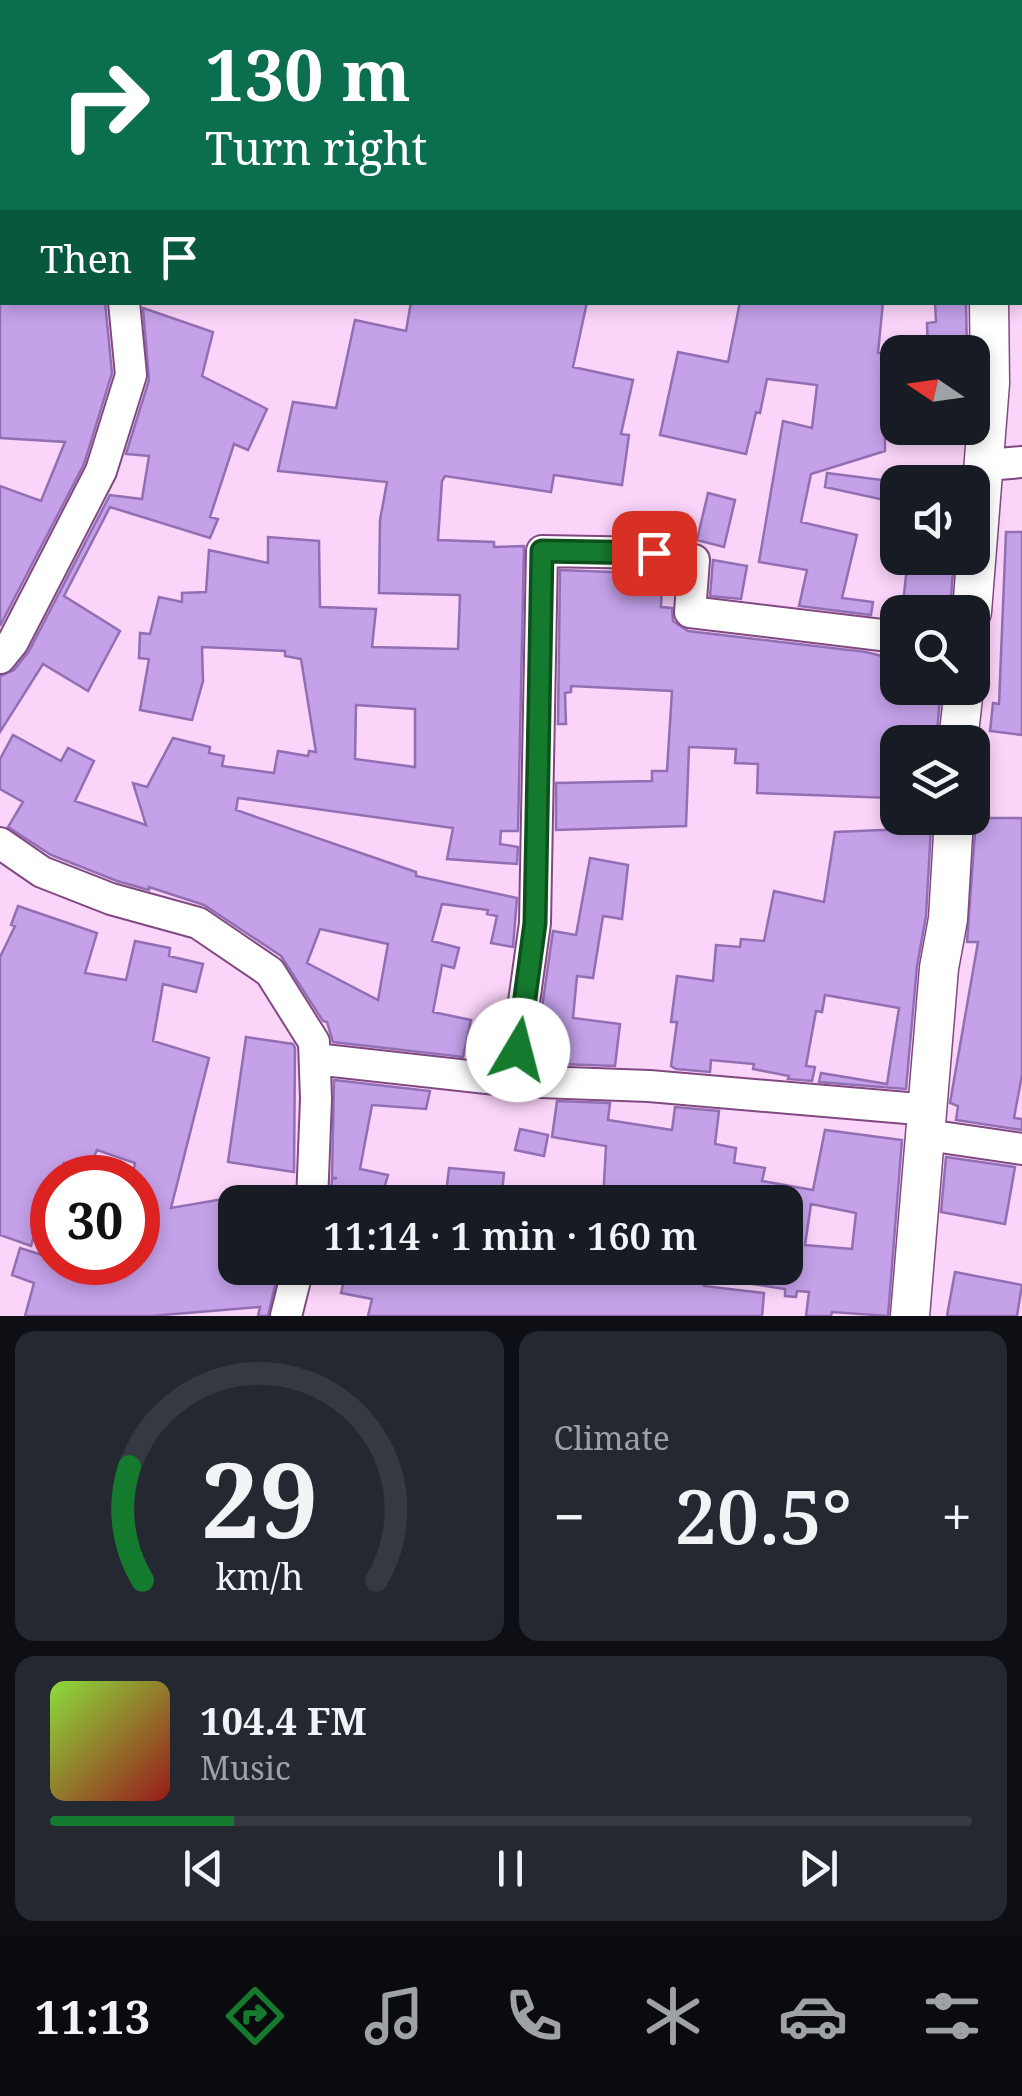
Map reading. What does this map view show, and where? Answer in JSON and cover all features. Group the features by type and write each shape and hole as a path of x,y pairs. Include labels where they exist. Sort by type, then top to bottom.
{"street":[{"path":"0,658 13,642 101,471 131,375 124,305"},
{"path":"976,595 1004,464 990,383 990,305"},
{"path":"512,1081 535,923 542,551 654,553 694,560 690,612 880,634"},
{"path":"910,1316 953,835"},
{"path":"0,843 42,872 111,899 198,923 270,972 314,1042 313,1185"},
{"path":"314,1059 512,1081 649,1086 928,1122 1022,1148"},
{"path":"286,1316 294,1285"}],"building":[{"path":"0,305 105,305 112,373 84,464 0,626 0,486 41,501 65,442 0,438"},
{"path":"410,305 586,305 573,367 633,380 621,434 629,435 622,485 554,475 551,492 445,476 442,481 438,540 494,542 494,547 524,546 518,831 501,831 500,844 518,847 517,864 447,859 453,828 238,798 236,810 416,872 416,876 517,898 513,947 491,943 497,916 487,914 488,910 442,904 432,941 459,948 454,968 442,965 433,1012 471,1020 463,1057 333,1042 327,1022 281,956 204,905 117,881 51,855 8,827 23,802 0,789 0,759 13,735 61,761 68,748 94,761 75,801 146,825 133,783 147,787 173,738 210,747 209,753 224,756 222,766 274,773 278,751 308,756 309,751 316,752 301,659 285,656 285,651 202,647 203,681 192,720 140,710 149,659 139,658 140,633 150,634 159,597 182,602 182,593 206,592 209,550 268,563 268,537 319,541 320,607 376,609 372,647 458,649 460,595 379,593 380,520 387,482 278,471 293,402 336,408 355,320 406,331","holes":["356,705 415,709 415,767 355,759","320,929 388,944 378,1000 307,963"]},
{"path":"739,305 883,305 878,353 880,445 885,445 885,451 811,474 801,522 857,535 842,598 873,602 871,615 799,606 807,570 759,562 783,421 812,428 817,385 767,379 746,454 660,435 678,352 728,362"},
{"path":"935,305 966,305 967,335 927,335 927,323 936,322"},
{"path":"143,308 213,332 202,376 267,409 248,450 234,444 210,517 218,519 210,538 110,507 64,596 120,631 88,691 43,664 0,732 0,676 14,670 29,651 110,495 142,499 149,456 126,454 149,380"},
{"path":"827,473 880,480 880,499 825,487"},
{"path":"708,493 735,500 724,547 697,540"},
{"path":"1006,532 1022,532 1022,735 990,731 993,703 999,704"},
{"path":"713,560 747,566 741,599 710,596"},
{"path":"560,570 662,574 661,607 672,608 673,621 688,631 880,656 880,705 939,705 938,725 880,725 880,798 757,793 758,764 735,763 736,749 689,747 686,826 556,830 556,783 652,781 652,771 667,771 672,691 571,686 571,692 565,693 566,724 558,724"},
{"path":"906,575 953,575 951,595 904,595"},
{"path":"990,818 1022,818 1022,1075 1014,1118 1022,1119 1022,1130 956,1120 958,1106 950,1103 978,942 967,942 975,835 990,835"},
{"path":"880,830 880,835 931,835 926,916 917,966 906,1089 819,1082 821,1073 887,1084 899,1008 825,995 822,1012 816,1011 806,1066 815,1067 812,1081 753,1069 754,1064 711,1060 710,1072 671,1066 677,1022 671,1022 677,976 713,981 716,945 740,947 741,939 764,941 774,891 824,902 835,832"},
{"path":"590,858 628,865 622,919 603,916 593,978 577,976 573,1018 620,1024 615,1066 534,1063 553,931 576,935"},
{"path":"18,906 97,933 85,973 126,980 135,941 170,948 169,956 203,964 196,992 163,984 153,1041 209,1058 171,1208 218,1200 218,1285 275,1285 268,1316 258,1316 260,1307 151,1316 25,1316 33,1285 160,1285 160,1155 112,1155 97,1150 95,1155 30,1155 30,1246 0,1235 0,957 15,926 11,925"},
{"path":"246,1037 293,1044 295,1048 294,1172 228,1162"},
{"path":"334,1080 430,1091 426,1109 372,1105 360,1169 388,1175 385,1185 331,1185 332,1179 337,1178 332,1178"},
{"path":"557,1101 610,1103 608,1120 672,1130 675,1107 719,1111 715,1144 736,1148 734,1163 765,1168 762,1181 785,1185 604,1185 606,1146 552,1137"},
{"path":"520,1129 548,1135 544,1156 515,1150"},
{"path":"825,1130 902,1140 888,1316 832,1312 831,1316 806,1316 809,1292 785,1296 785,1289 759,1285 803,1285 803,1188 813,1190","holes":["811,1204 856,1213 852,1249 805,1245"]},
{"path":"946,1157 1015,1167 1005,1224 941,1212"},
{"path":"449,1168 504,1173 503,1185 447,1185"},
{"path":"20,1248 30,1251 30,1282 12,1275"},
{"path":"955,1272 1022,1285 1017,1316 947,1316"},
{"path":"343,1285 704,1285 764,1293 762,1316 368,1316 372,1299 341,1293"}],"route":[{"path":"518,1050 535,923 542,551 654,553"}]}
